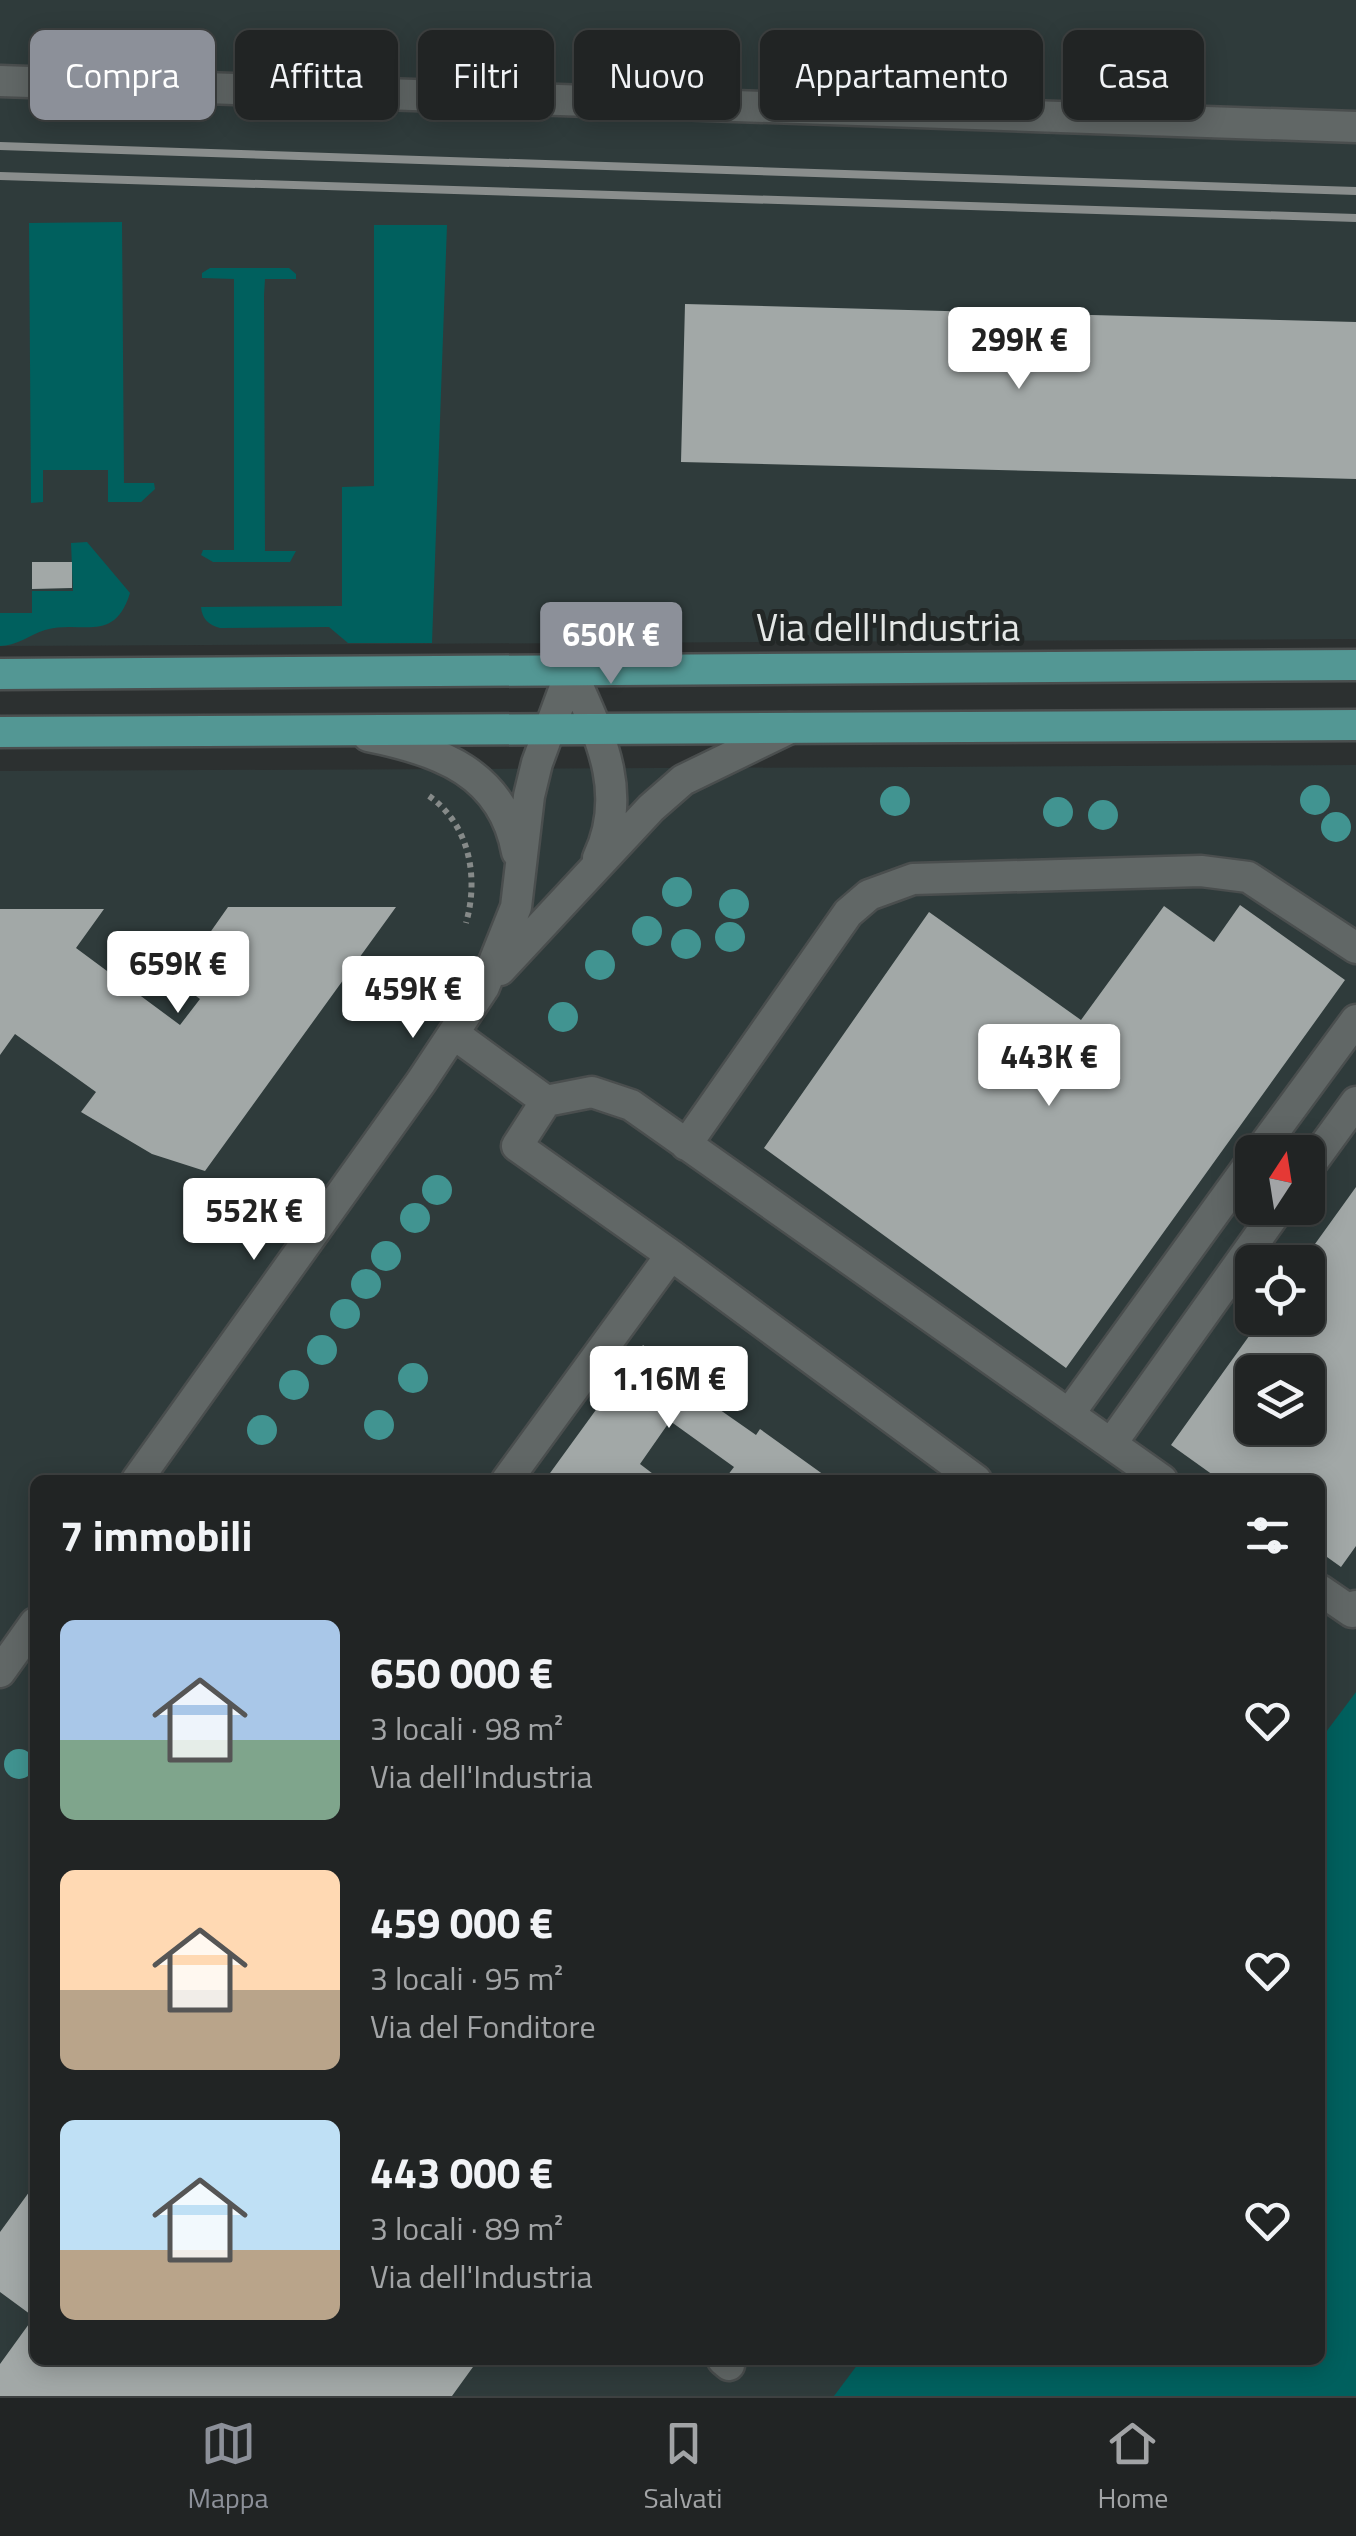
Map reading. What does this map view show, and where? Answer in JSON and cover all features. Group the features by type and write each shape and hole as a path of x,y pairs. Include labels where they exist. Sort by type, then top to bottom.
{"main road":[{"name":"Via dell'Industria","path":"0,674 1356,665"},
{"path":"0,732 1356,725"}],"street":[{"path":"0,82 1356,127"},
{"path":"570,670 612,774 606,842 593,870"},
{"path":"141,1475 484,987 506,938 522,878 530,796 548,728 570,670"},
{"path":"484,987 651,808 683,780 793,726"},
{"path":"336,730 392,741 445,758 472,773 505,814 522,878"},
{"path":"686,1145 848,914 869,895 913,879 1201,871 1248,877 1356,948"},
{"path":"1271,1135 1356,1020"},
{"path":"454,1034 546,1101"},
{"path":"969,1475 672,1255 517,1146 546,1101 592,1092 631,1105 1155,1475"},
{"path":"1325,1145 1356,1102"},
{"path":"1070,1414 1235,1185"},
{"path":"1111,1444 1266,1225"},
{"path":"512,1475 672,1255"},
{"path":"1325,1593 1352,1612 1356,1606"},
{"path":"0,1672 30,1640"}],"path":[{"path":"420,790 436,801 461,833 472,868 471,907 466,924"}],"shaded area":[{"path":"0,0 1356,0 1356,639 0,646"},
{"path":"122,222 124,483 154,483 155,489 141,502 108,502 108,470 43,470 43,502 31,503 29,223"},
{"path":"374,225 447,225 432,643 348,643 329,627 216,627 205,618 201,607 342,606 342,487 374,486"},
{"path":"210,268 289,268 296,274 296,279 265,279 264,295 265,551 296,551 290,562 213,562 201,555 203,550 234,550 234,279 202,278 202,273"},
{"path":"87,542 130,593 115,619 95,627 45,630 0,646 0,613 32,613 32,591 73,591 71,543"},
{"path":"1356,765 1356,2396 0,2396 0,771"},
{"path":"1356,1692 1356,2396 834,2396 857,2365 1325,2365 1325,1733"}],"building":[{"path":"685,304 1356,322 1356,479 681,462"},
{"path":"32,562 72,562 72,588 32,589"},
{"path":"1240,905 1345,980 1066,1368 764,1148 929,912 1081,1020 1164,906 1214,942"},
{"path":"228,907 396,907 205,1171 152,1154 81,1112 96,1092 15,1034 0,1055 0,909 104,909 76,948 180,1025 200,999 176,981"},
{"path":"1356,1187 1356,1546 1341,1567 1325,1556 1325,1475 1213,1475 1171,1445 1235,1356 1235,1445 1325,1445 1325,1355 1235,1355 1250,1335 1325,1335 1325,1245 1314,1245"},
{"path":"643,1345 697,1385 693,1391 756,1435 760,1429 824,1475 728,1475 734,1467 670,1421 640,1464 654,1475 549,1475"},
{"path":"30,2191 30,2314 0,2292 0,2232"},
{"path":"30,2323 30,2365 474,2365 452,2396 0,2396 0,2364"}],"railway":[{"path":"0,146 1356,191"},
{"path":"0,176 1356,218"}]}
